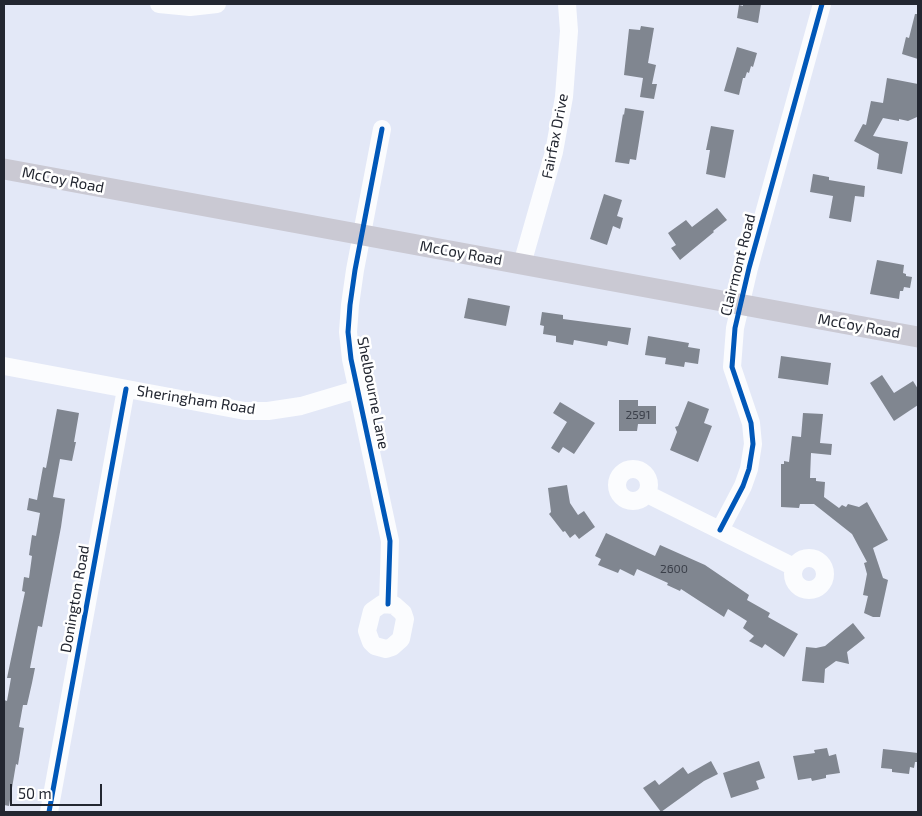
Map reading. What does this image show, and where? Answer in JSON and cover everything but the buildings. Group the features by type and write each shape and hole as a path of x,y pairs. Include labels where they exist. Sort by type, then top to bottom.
{"main road":[{"name":"McCoy Road","path":"4,169 918,337"}],"street":[{"path":"159,4 190,7 217,4"},
{"name":"Fairfax Drive","path":"522,264 554,152 564,97 569,31 567,4"},
{"name":"Clairmont Road","path":"720,530 743,486 749,468 753,444 751,423 732,367 735,328 768,198 822,4"},
{"name":"Shelbourne Lane","path":"382,128 348,318 352,359 390,541 388,604"},
{"name":"Sheringham Road","path":"4,366 235,409 268,411 301,406 358,389"},
{"name":"Donington Road","path":"48,812 126,389"},
{"path":"647,494 794,567"}],"cycle path":[{"path":"720,530 743,486 749,469 753,444 751,423 732,367 735,328 749,268 822,4"},
{"path":"382,129 355,270 348,332 351,359 390,541 388,604"},
{"path":"49,812 126,389"}]}
